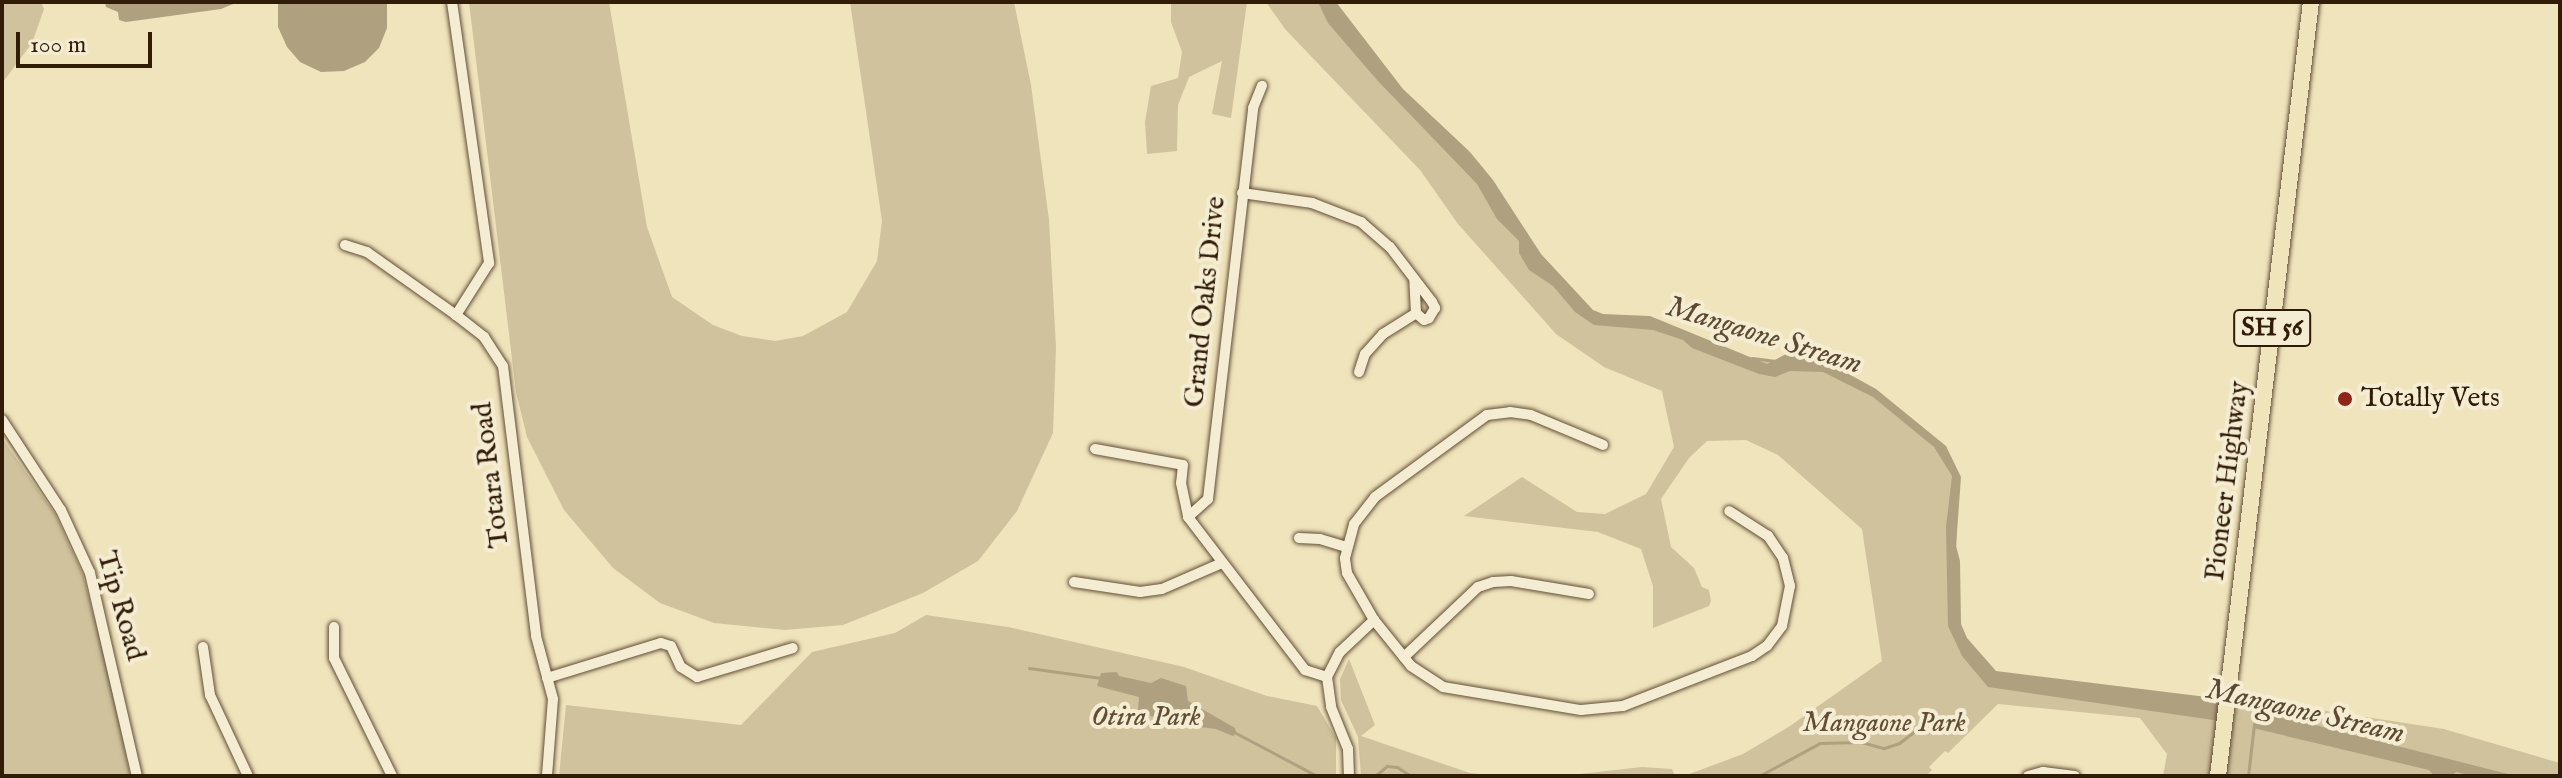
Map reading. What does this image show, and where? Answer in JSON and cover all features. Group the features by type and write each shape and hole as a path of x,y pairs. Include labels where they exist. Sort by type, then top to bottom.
{"main road":[{"name":"Pioneer Highway","path":"2218,776 2311,2"}],"street":[{"path":"452,2 489,263 487,272 456,315"},
{"name":"Grand Oaks Drive","path":"1188,517 1208,499 1253,108 1262,86"},
{"path":"1242,193 1312,203 1346,214 1390,247 1435,308 1424,320 1416,313 1412,299 1414,280"},
{"name":"Totara Road","path":"345,245 367,252 456,315 484,337 503,366 536,636 553,699 554,721 547,776"},
{"path":"1359,372 1365,354 1383,334 1416,313"},
{"path":"1603,445 1531,415 1510,412 1487,415 1375,497 1354,524 1346,547 1347,573 1374,620 1404,657 1432,681 1455,691 1581,710 1623,706 1752,656 1775,636 1786,616 1790,586 1777,546 1756,526 1729,511"},
{"name":"Tip Road","path":"2,420 61,510 90,573 137,776"},
{"path":"1095,449 1183,465 1181,483 1188,517 1305,670 1327,677"},
{"path":"1299,538 1320,539 1346,547"},
{"path":"1074,582 1140,592 1162,589 1222,563"},
{"path":"1404,657 1468,596 1493,582 1511,581 1589,594"},
{"path":"1349,776 1345,738 1331,707 1327,677 1340,652 1374,620"},
{"path":"334,627 334,658 392,776"},
{"path":"547,678 661,643 671,646 681,667 697,677 793,648"},
{"path":"203,647 210,695 248,776"},
{"path":"2028,776 2043,772 2075,776"}],"green space":[{"path":"2,2 41,2 44,9 32,43 3,82"},
{"path":"469,2 609,2 647,227 672,297 713,325 742,336 775,341 803,336 847,312 877,261 882,221 850,2 1014,2 1031,85 1049,220 1056,347 1053,433 1017,511 978,561 923,593 843,625 785,630 714,623 660,603 613,568 564,510 527,437 516,392"},
{"path":"1171,2 1247,2 1231,118 1212,114 1222,61 1189,77 1178,105 1177,151 1147,154 1145,122 1151,86 1178,78 1182,52 1171,22"},
{"name":"Mangaone Park","path":"1266,2 1334,2 1346,25 1533,251 1595,314 1651,321 1743,357 1805,365 1860,383 1902,414 1958,472 1955,617 1966,641 1995,677 2219,709 2210,776 2163,776 2167,754 2140,718 1998,704 1948,753 1945,751 1929,767 1932,770 1926,776 1684,776 1743,754 1790,726 1882,661 1862,529 1778,455 1746,440 1707,441 1689,458 1661,499 1671,547 1694,568 1702,587 1709,590 1711,601 1709,606 1653,628 1653,586 1641,549 1598,532 1464,516 1522,477 1577,512 1605,514 1646,494 1674,447 1662,391 1604,367 1556,334 1458,224 1420,170 1285,29"},
{"path":"2,438 55,514 83,575 112,686 130,776 2,776"},
{"name":"Otira Park","path":"926,615 1008,627 1184,667 1267,696 1317,706 1336,738 1336,776 559,776 566,705 741,725 812,652 895,633"},
{"path":"1349,659 1375,725 1361,736 1470,773 1497,776 1361,776 1358,737 1341,700 1340,679"},
{"path":"2235,697 2444,729 2560,763 2560,776 2225,776"},
{"path":"1642,767 1672,769 1675,776 1562,776"}],"shaded area":[{"path":"105,2 238,2 221,9 126,22 119,20 118,12 106,7"},
{"path":"278,2 387,2 387,28 379,48 365,62 344,71 321,72 300,62 287,47 278,27"},
{"path":"1318,2 1336,2 1403,89 1470,152 1493,180 1541,254 1593,310 1603,314 1650,316 1767,364 1788,353 1807,351 1876,389 1946,446 1961,477 1956,546 1960,561 1961,624 1967,638 1996,671 2223,699 2220,721 1988,687 1962,656 1948,626 1946,527 1952,476 1934,447 1873,397 1823,372 1790,371 1775,377 1759,374 1692,348 1683,340 1653,330 1594,325 1575,312 1553,286 1529,270 1519,253 1519,241 1497,219 1477,184 1377,80 1328,23"},
{"path":"1117,672 1119,676 1151,683 1161,678 1186,686 1188,701 1235,728 1236,733 1233,736 1216,729 1166,723 1138,710 1139,697 1097,686 1101,673"},
{"path":"2256,708 2516,776 2473,776 2456,772 2451,776 2434,776 2429,770 2253,728"}],"waterway":[{"name":"Mangaone Stream","path":"1752,358 1776,361"},
{"path":"1029,668 1101,678"},
{"path":"1759,776 1820,743 1861,742 1884,748 1899,743 1931,719"},
{"path":"2248,776 2254,724"},
{"path":"1232,731 1317,776"},
{"path":"1375,776 1387,766 1397,767 1411,776"}],"place":[{"name":"Totally Vets","path":"2345,399"}]}
